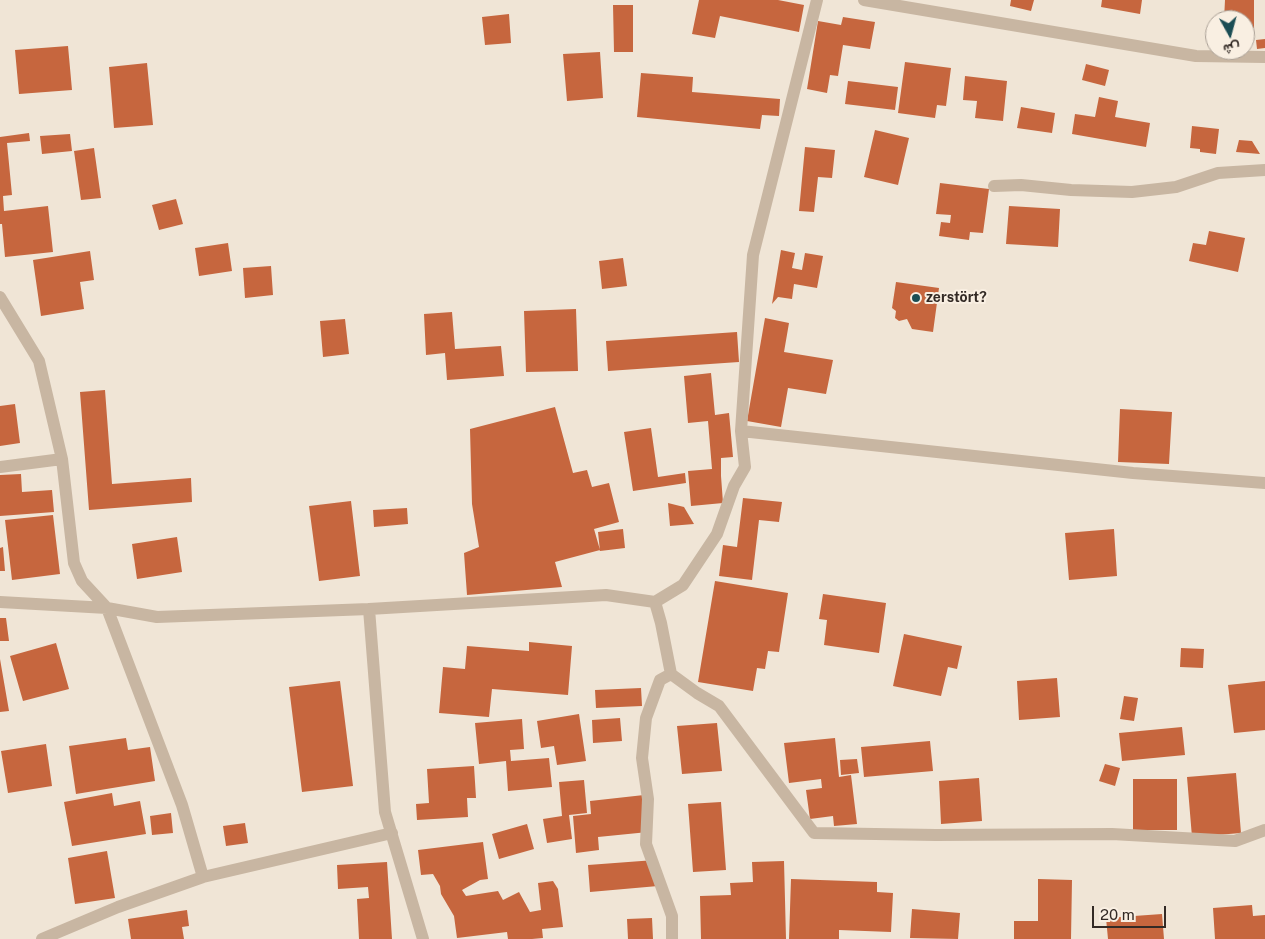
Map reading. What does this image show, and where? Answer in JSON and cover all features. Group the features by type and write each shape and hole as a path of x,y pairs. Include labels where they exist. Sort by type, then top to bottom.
{"street":[{"path":"0,602 107,608 157,617 368,609 606,595 655,602 683,585 717,534 734,486 745,468 741,431 753,255 817,0"},
{"path":"864,0 1196,56 1265,57"},
{"path":"994,186 1021,184 1071,190 1132,192 1176,187 1218,173 1265,170"},
{"path":"0,297 39,362 62,459 74,563 82,581 107,608 182,805 203,877"},
{"path":"741,431 1132,473 1265,484"},
{"path":"0,467 62,459"},
{"path":"655,602 671,674 719,706 814,834 1112,834 1235,841 1265,830"},
{"path":"368,609 385,812 423,939"},
{"path":"671,674 660,680 646,718 642,758 648,799 646,844 672,916 672,939"},
{"path":"42,939 118,907 203,877 392,833"}],"building":[{"path":"699,0 778,0 804,5 799,32 720,16 715,38 692,34"},
{"path":"1011,0 1034,0 1031,11 1010,6"},
{"path":"1102,0 1142,0 1140,14 1101,7"},
{"path":"1225,0 1254,0 1254,10 1224,10"},
{"path":"613,5 633,5 633,52 614,52"},
{"path":"509,14 511,43 485,45 482,17"},
{"path":"843,17 875,22 870,49 843,45 838,76 830,75 827,93 807,89 818,21 841,25"},
{"path":"1265,39 1265,48 1257,49 1256,40"},
{"path":"68,46 72,90 19,94 15,50"},
{"path":"600,52 603,98 567,101 563,54"},
{"path":"905,62 951,68 946,106 937,105 935,118 898,113"},
{"path":"147,63 153,125 114,128 109,67"},
{"path":"1086,64 1109,70 1105,86 1082,80"},
{"path":"641,73 693,77 692,92 780,99 779,116 762,115 760,129 637,117"},
{"path":"965,76 1007,81 1003,121 975,118 977,101 963,100"},
{"path":"848,81 898,87 895,110 845,104"},
{"path":"1099,97 1118,101 1115,117 1150,123 1146,147 1072,134 1075,114 1095,117"},
{"path":"1021,107 1055,113 1052,133 1017,128"},
{"path":"1192,126 1219,129 1216,154 1200,152 1200,149 1190,148"},
{"path":"875,130 909,138 898,185 864,177"},
{"path":"29,133 30,141 7,143 12,195 3,196 4,211 48,206 53,252 5,257 2,224 0,224 0,137"},
{"path":"70,134 72,151 42,154 40,136"},
{"path":"1239,140 1252,141 1260,154 1236,152"},
{"path":"805,147 835,150 832,178 818,177 814,212 799,211"},
{"path":"94,148 101,198 81,200 74,151"},
{"path":"940,183 989,189 983,233 970,232 969,240 939,236 941,222 950,223 951,215 936,214"},
{"path":"176,199 183,224 159,230 152,205"},
{"path":"1009,206 1060,209 1058,247 1006,244"},
{"path":"1209,231 1245,238 1238,272 1189,261 1193,243 1206,245"},
{"path":"228,243 232,271 199,276 195,248"},
{"path":"781,250 795,253 792,268 802,270 805,253 823,256 817,288 794,284 792,299 778,297 772,304"},
{"path":"90,251 94,280 80,282 84,309 41,316 33,260"},
{"path":"623,258 627,286 602,289 599,261"},
{"path":"271,266 273,295 245,298 243,268"},
{"name":"zerstört?","path":"896,282 939,288 933,332 912,329 907,319 899,321 895,318 896,311 892,308"},
{"path":"576,309 578,371 526,372 524,311"},
{"path":"452,312 455,349 501,346 504,376 447,380 445,353 426,355 424,314"},
{"path":"765,318 789,323 784,352 833,360 826,394 788,388 781,427 747,421"},
{"path":"345,319 349,354 323,357 320,321"},
{"path":"737,332 739,362 608,371 606,341"},
{"path":"711,373 715,415 729,413 733,457 721,458 723,503 691,506 688,471 712,469 708,421 688,423 684,376"},
{"path":"105,390 112,484 191,478 192,502 89,510 80,392"},
{"path":"15,404 20,443 0,446 0,406"},
{"path":"555,407 573,473 587,470 592,487 609,483 619,522 594,529 600,550 555,562 562,587 467,595 464,553 479,547 472,504 470,429"},
{"path":"1120,409 1172,412 1169,464 1118,462"},
{"path":"651,428 658,477 685,473 686,483 633,491 624,432"},
{"path":"21,474 22,492 52,490 54,512 0,516 0,475"},
{"path":"743,498 782,502 779,522 759,520 752,580 719,576 723,545 737,547"},
{"path":"351,501 360,576 319,581 309,506"},
{"path":"668,503 684,507 694,524 670,526"},
{"path":"407,508 408,524 374,527 373,510"},
{"path":"53,515 60,574 12,580 5,520"},
{"path":"623,529 625,548 600,551 598,532"},
{"path":"1114,529 1117,576 1069,580 1065,533"},
{"path":"177,537 182,572 137,579 132,544"},
{"path":"3,547 5,571 0,571 0,548"},
{"path":"715,581 788,593 779,652 768,651 765,669 757,668 753,691 698,682"},
{"path":"823,594 886,603 879,653 824,645 827,620 819,619"},
{"path":"0,618 6,618 9,641 0,641"},
{"path":"904,634 962,646 957,669 948,667 941,696 893,686"},
{"path":"529,642 572,646 568,695 492,689 489,717 439,713 443,667 465,669 467,646 529,651"},
{"path":"56,643 69,689 23,701 10,656"},
{"path":"1181,648 1204,649 1203,668 1180,667"},
{"path":"0,659 9,711 0,712"},
{"path":"1057,678 1060,717 1019,720 1017,681"},
{"path":"340,681 353,786 302,792 289,687"},
{"path":"1265,681 1265,730 1234,733 1228,685"},
{"path":"641,688 642,706 596,708 595,690"},
{"path":"1124,696 1138,698 1134,721 1120,719"},
{"path":"579,714 586,761 557,765 554,746 541,748 537,721"},
{"path":"620,718 622,741 593,743 592,720"},
{"path":"522,719 524,749 510,750 511,761 549,758 552,787 508,791 506,761 479,764 475,723"},
{"path":"717,723 722,771 682,774 677,726"},
{"path":"1182,727 1185,755 1122,761 1119,733"},
{"path":"126,738 128,750 150,747 155,781 76,794 69,746"},
{"path":"835,738 839,777 851,775 857,824 834,826 833,816 810,819 806,790 822,788 821,779 789,783 784,743"},
{"path":"930,741 933,771 864,777 861,747"},
{"path":"46,744 52,786 8,793 1,751"},
{"path":"857,759 859,773 841,775 840,760"},
{"path":"1105,764 1120,768 1115,786 1099,781"},
{"path":"474,766 476,798 467,798 468,817 417,820 416,804 429,803 427,769"},
{"path":"1236,773 1241,833 1192,837 1187,777"},
{"path":"979,778 982,821 941,824 939,781"},
{"path":"1133,779 1177,779 1177,830 1133,830"},
{"path":"584,780 587,813 569,815 572,839 547,843 543,819 562,816 559,782"},
{"path":"112,793 114,806 140,801 146,834 72,846 64,802"},
{"path":"644,795 648,832 598,837 599,850 576,853 573,816 591,814 590,801"},
{"path":"721,802 726,870 693,872 688,804"},
{"path":"171,813 173,833 152,835 150,816"},
{"path":"245,823 248,843 226,846 223,826"},
{"path":"527,824 534,849 499,859 492,834"},
{"path":"483,842 488,879 480,880 462,890 466,896 498,891 503,900 519,892 530,912 541,910 538,883 553,881 558,889 563,927 542,929 543,938 508,939 507,932 457,938 454,916 441,894 440,886 433,874 421,875 418,850"},
{"path":"107,851 115,898 75,904 68,858"},
{"path":"655,860 658,886 590,892 588,865"},
{"path":"784,861 786,939 701,939 700,896 731,895 730,883 753,882 752,862"},
{"path":"387,862 392,939 359,939 357,899 369,898 368,887 338,889 337,865"},
{"path":"791,879 877,882 877,892 893,893 891,932 839,930 839,939 789,939"},
{"path":"1038,879 1072,880 1071,939 1014,939 1014,921 1038,921"},
{"path":"1252,905 1253,916 1265,915 1265,939 1215,939 1213,908"},
{"path":"912,909 960,913 958,939 910,938"},
{"path":"187,910 189,926 182,927 184,939 131,939 128,919"},
{"path":"1162,914 1164,939 1108,939 1106,918"},
{"path":"652,918 653,939 628,939 627,919"}],"place":[{"name":"zerstört?","path":"916,298"}]}
